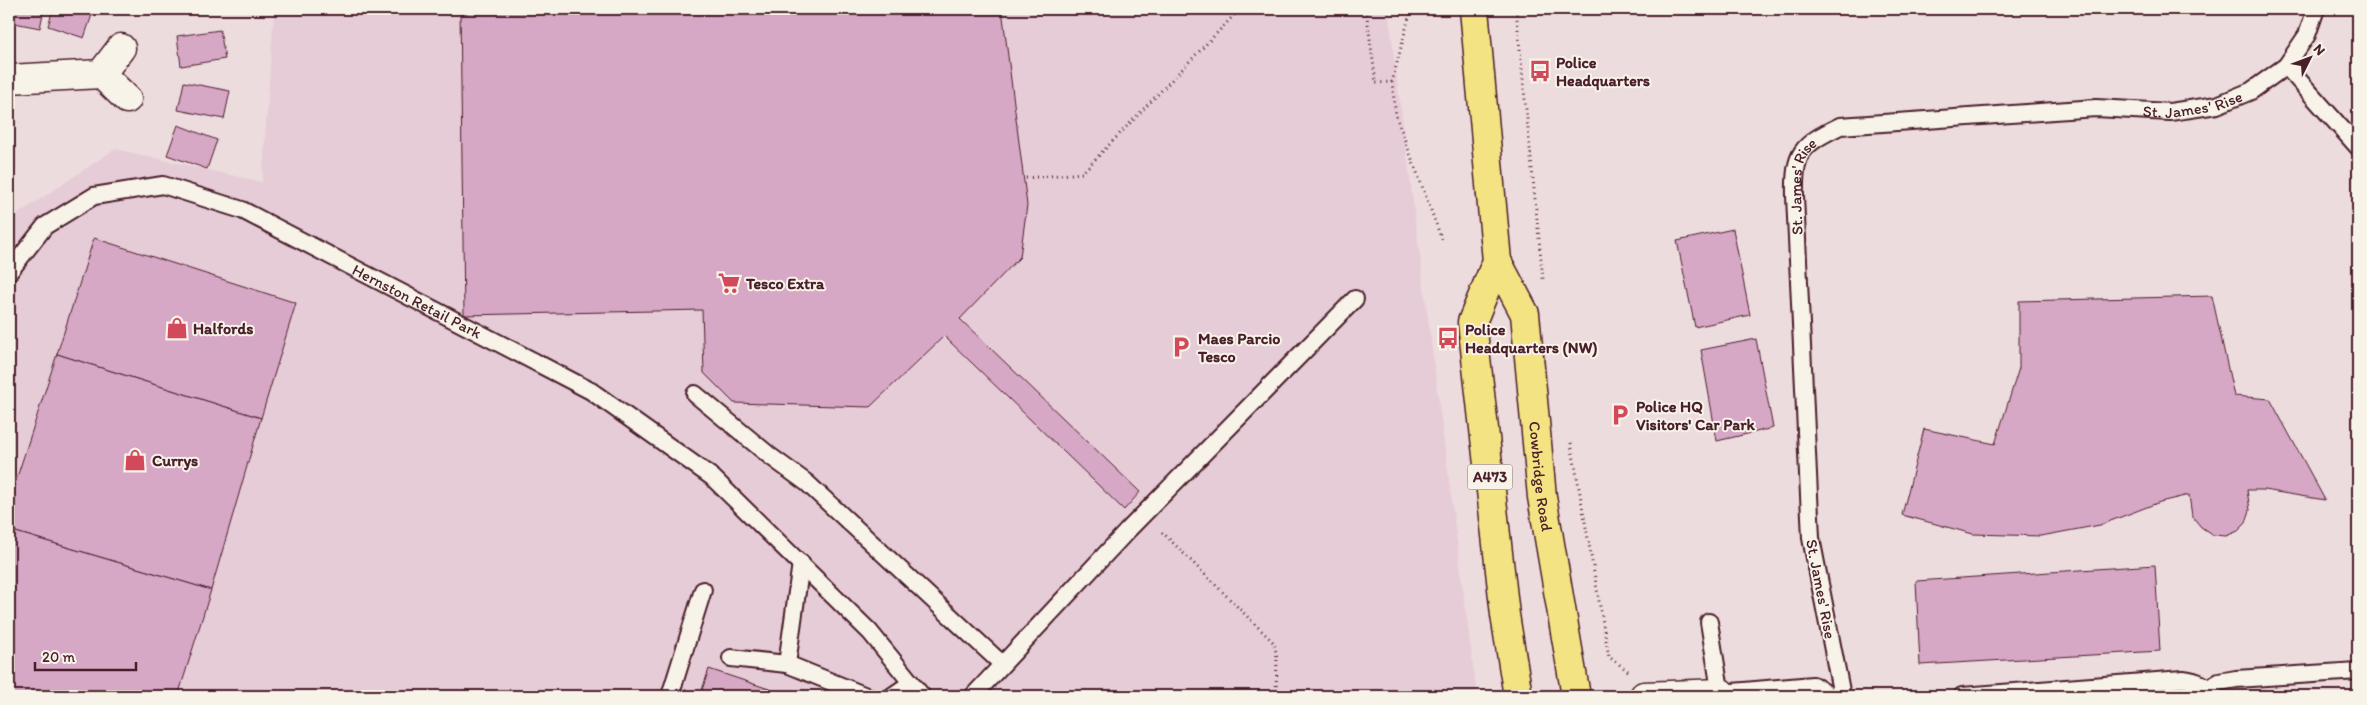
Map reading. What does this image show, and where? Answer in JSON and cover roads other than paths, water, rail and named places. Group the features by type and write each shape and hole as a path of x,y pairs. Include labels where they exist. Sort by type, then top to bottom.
{"main road":[{"name":"Cowbridge Road","path":"1474,9 1497,261 1525,314 1542,498 1576,696"},
{"name":"Cowbridge Road","path":"1497,261 1472,322 1505,615 1518,696"}],"street":[{"path":"101,74 121,48"},
{"path":"9,79 101,74 127,99"},
{"path":"1648,696 1721,694"}],"lane":[{"name":"St. James' Rise","path":"1842,696 1811,538 1794,183 1794,166 1800,154 1817,137 1840,126 2096,108 2170,112 2217,105 2251,91 2286,66 2307,35 2316,9"},
{"path":"2286,66 2358,147"},
{"name":"Hernston Retail Park","path":"9,272 44,226 94,196 163,185 242,210 591,391 712,477 870,632 922,696"},
{"path":"973,696 1143,514 1355,299"},
{"path":"695,394 770,456 807,483 1002,664"},
{"path":"787,664 801,563"},
{"path":"670,696 703,590"},
{"path":"1709,622 1721,694 1749,688 1813,685 1830,696"},
{"path":"732,658 787,664 866,696"},
{"path":"1962,696 2183,679 2197,681 2212,692 2219,682 2236,679 2358,671"},
{"path":"892,696 911,683"}],"place":[{"name":"Police Headquarters","path":"1540,71"},
{"name":"Tesco Extra","path":"729,283"},
{"name":"Halfords","path":"177,328"},
{"name":"Police Headquarters (NW)","path":"1448,338"},
{"name":"Maes Parcio Tesco","path":"1181,347"},
{"name":"Police HQ Visitors' Car Park","path":"1620,415"},
{"name":"Currys","path":"135,460"}]}
